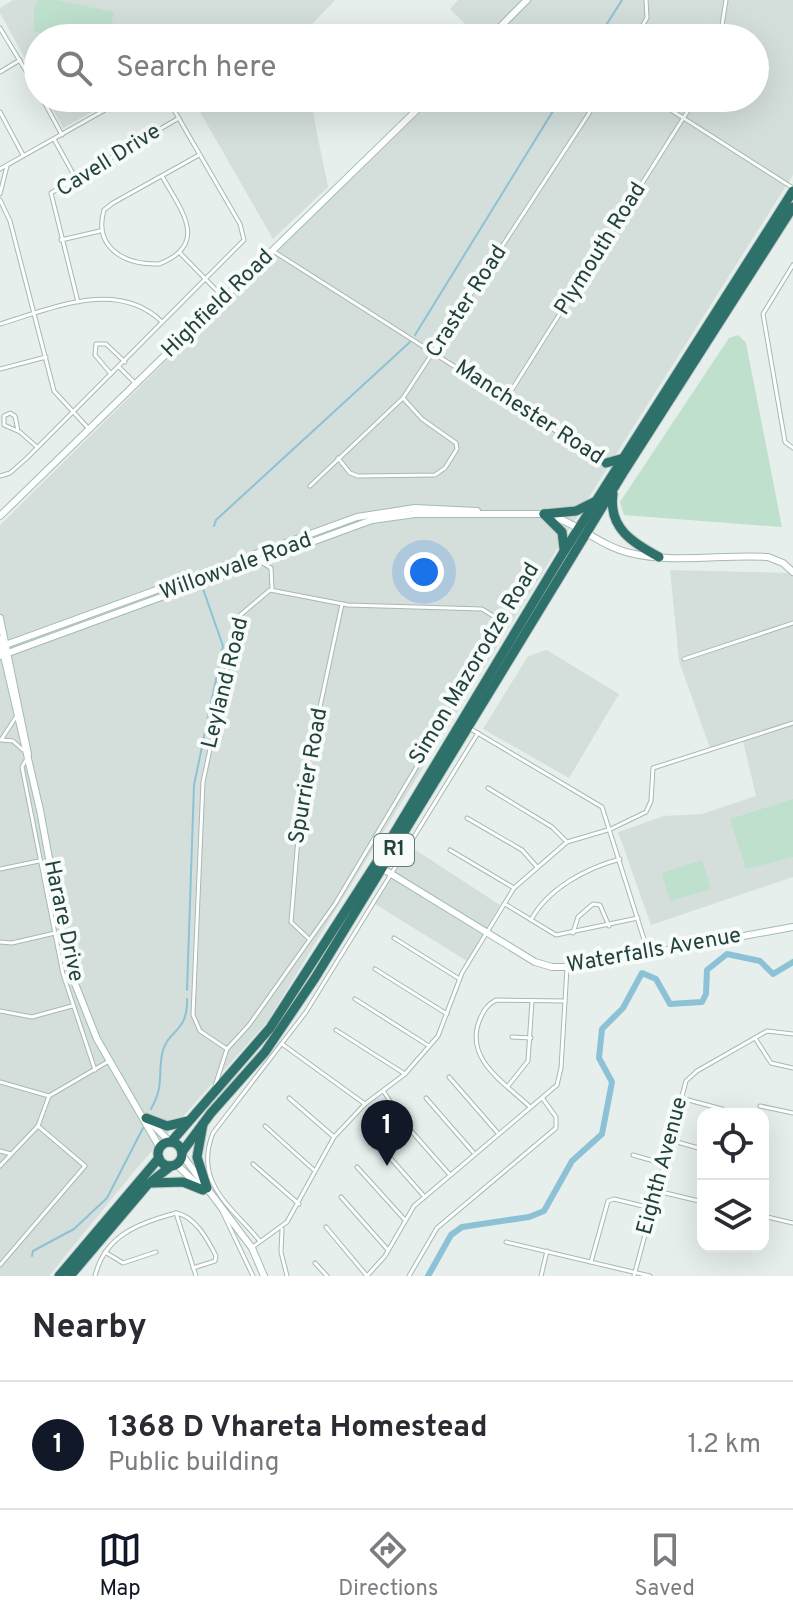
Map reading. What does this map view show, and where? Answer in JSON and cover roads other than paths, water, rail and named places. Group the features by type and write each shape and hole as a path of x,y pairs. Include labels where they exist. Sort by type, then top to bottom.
{"highway":[{"name":"Simon Mazorodze Road","path":"178,1159 216,1092 270,1028 383,869 584,531 613,491 624,458 793,189"},
{"name":"Simon Mazorodze Road","path":"59,1276 159,1153 200,1119 275,1040 370,900 383,869 563,553 584,531 599,498 639,448 793,207"},
{"path":"606,463 624,458"},
{"path":"613,491 612,508 618,526 636,544 659,557"},
{"path":"544,514 583,509 599,498"},
{"path":"544,514 562,532 563,553"},
{"path":"146,1118 173,1126 200,1119 197,1157 207,1192"},
{"path":"170,1142 178,1159"},
{"path":"159,1153 178,1159"},
{"name":"R1","path":"73,1275 148,1184 178,1159"},
{"path":"148,1184 171,1181 207,1192"}],"main road":[{"path":"503,24 527,0"},
{"name":"Highfield Road","path":"0,518 415,112"},
{"name":"Willowvale Road","path":"2,650 24,639 370,513 429,507 544,514 622,551 659,557 768,557 783,563 793,572"},
{"name":"Willowvale Road","path":"2,650 21,647 270,555 383,518 480,512"},
{"name":"Harare Drive","path":"0,618 2,650 9,668 45,859 70,971 109,1061 159,1153"},
{"path":"2,628 8,637 24,639"},
{"path":"9,668 21,647"},
{"path":"2,650 9,668"},
{"name":"Harare Drive","path":"9,668 23,750 31,773"},
{"name":"Waterfalls Avenue","path":"383,869 518,953 547,966 567,968 793,927"},
{"name":"Harare Drive","path":"135,1105 170,1142"},
{"path":"178,1159 252,1248 264,1276"}],"street":[{"path":"643,24 647,18 646,0"},
{"path":"722,24 726,0"},
{"path":"0,28 24,67"},
{"path":"0,72 20,60"},
{"path":"0,112 23,155"},
{"path":"50,112 62,135"},
{"path":"0,169 102,112"},
{"path":"0,476 13,471 236,252 244,235 175,112"},
{"name":"Craster Road","path":"310,486 403,398 590,112"},
{"path":"673,112 793,189"},
{"name":"Plymouth Road","path":"506,399 687,112"},
{"name":"Cavell Drive","path":"78,302 50,198 54,189 179,118"},
{"path":"54,139 75,177"},
{"path":"162,176 189,226 189,238 180,253 156,265 130,260 108,248 101,230 106,208 162,176 199,155"},
{"path":"0,194 7,166"},
{"path":"0,200 10,221 57,396 89,429"},
{"path":"61,240 101,230"},
{"name":"Manchester Road","path":"273,251 620,471"},
{"path":"180,253 224,299"},
{"path":"793,265 763,314 785,442 793,448"},
{"path":"0,324 78,302 104,298 148,310 163,323"},
{"path":"111,375 95,355 96,344 106,344 125,362"},
{"path":"0,369 46,357"},
{"path":"119,367 136,384"},
{"path":"338,458 350,473 358,476 435,475 445,468 457,449 456,443 422,419 403,398"},
{"path":"18,431 15,416 10,413 4,416 4,425 18,431 37,447"},
{"path":"216,1092 215,1079 227,1049 249,1025 311,940 503,622 482,609 342,604 272,590 270,555"},
{"path":"257,560 271,568"},
{"name":"Leyland Road","path":"227,1049 200,1031 193,1015 202,794 238,617 244,609 272,590"},
{"name":"Spurrier Road","path":"311,940 292,925 290,918 294,872 302,791 342,604"},
{"path":"684,659 793,623"},
{"path":"0,740 17,716"},
{"path":"252,1248 259,1240 282,1229 299,1204 334,1137 365,1104 405,1074 440,1032 459,979 514,888 567,842 611,829 646,812 651,801 653,768 793,723"},
{"path":"468,727 606,811 648,952"},
{"path":"363,857 383,869 478,733"},
{"path":"0,740 13,741 23,750"},
{"path":"26,760 21,764 45,859 55,933 72,1006 95,1070"},
{"path":"488,788 552,827 567,842"},
{"path":"467,818 522,850 537,867"},
{"path":"450,850 514,888"},
{"path":"0,869 45,859"},
{"path":"531,920 539,907 578,875 620,859"},
{"path":"259,1240 236,1218 210,1180 209,1143 213,1133 282,1044 370,900"},
{"path":"505,904 556,935 640,918"},
{"path":"573,933 578,917 593,904 600,905 609,926"},
{"path":"0,942 12,943 55,933"},
{"path":"394,938 459,979"},
{"path":"326,1227 367,1276 424,1197 557,1085 561,1074 567,968"},
{"path":"375,969 447,1014"},
{"path":"355,999 429,1046"},
{"path":"530,1107 480,1058 475,1046 476,1030 491,1002 501,999 565,1001"},
{"path":"508,1086 526,1066 533,1000"},
{"path":"0,1011 32,1017 72,1006"},
{"path":"336,1030 405,1074"},
{"name":"Eighth Avenue","path":"635,1274 684,1083 697,1071 768,1030 793,1034"},
{"path":"512,1037 531,1038"},
{"path":"755,1038 771,1063 793,1068"},
{"path":"282,1044 365,1104"},
{"path":"0,1166 38,1126 49,1096 109,1061"},
{"path":"449,1077 498,1133"},
{"path":"0,1082 49,1096"},
{"path":"384,1092 405,1124 450,1175"},
{"path":"289,1098 334,1137"},
{"path":"426,1098 474,1154"},
{"path":"681,1098 718,1108"},
{"path":"409,1276 437,1228 556,1128 556,1117 543,1099"},
{"path":"760,1106 793,1113"},
{"path":"0,1265 85,1166 38,1126"},
{"path":"265,1126 315,1171"},
{"path":"670,1140 697,1148"},
{"path":"378,1144 424,1197"},
{"path":"0,1151 11,1154"},
{"path":"633,1155 664,1164"},
{"path":"253,1164 299,1204"},
{"path":"357,1167 405,1220"},
{"path":"657,1191 697,1201"},
{"path":"341,1197 388,1250"},
{"path":"591,1262 608,1201 614,1199 652,1208"},
{"path":"221,1209 253,1276"},
{"path":"176,1213 196,1276"},
{"path":"95,1276 105,1252 131,1227 176,1213 186,1216 196,1225 216,1256 215,1261 193,1268"},
{"path":"769,1217 793,1223"},
{"path":"282,1229 281,1252 287,1276"},
{"path":"506,1242 650,1276"},
{"path":"541,1276 547,1251"},
{"path":"105,1252 123,1263 156,1252"},
{"path":"315,1263 327,1276"}],"waterway":[{"path":"607,24 622,0"},
{"path":"415,335 552,112"},
{"path":"214,526 216,520 410,342"},
{"path":"187,990 194,785 223,646 202,586"},
{"path":"428,1276 451,1235 462,1227 529,1217 544,1211 572,1161 602,1134 612,1082 599,1058 602,1029 623,1008 642,973 656,979 670,1004 702,1002 706,994 707,970 727,954 760,961 773,974 793,962"},
{"path":"151,1109 159,1088 162,1054 184,1019 187,999"},
{"path":"32,1256 33,1251 74,1229 107,1198 143,1128"}],"place":[{"name":"1368 D Vhareta Homestead","path":"387,1166"}]}
